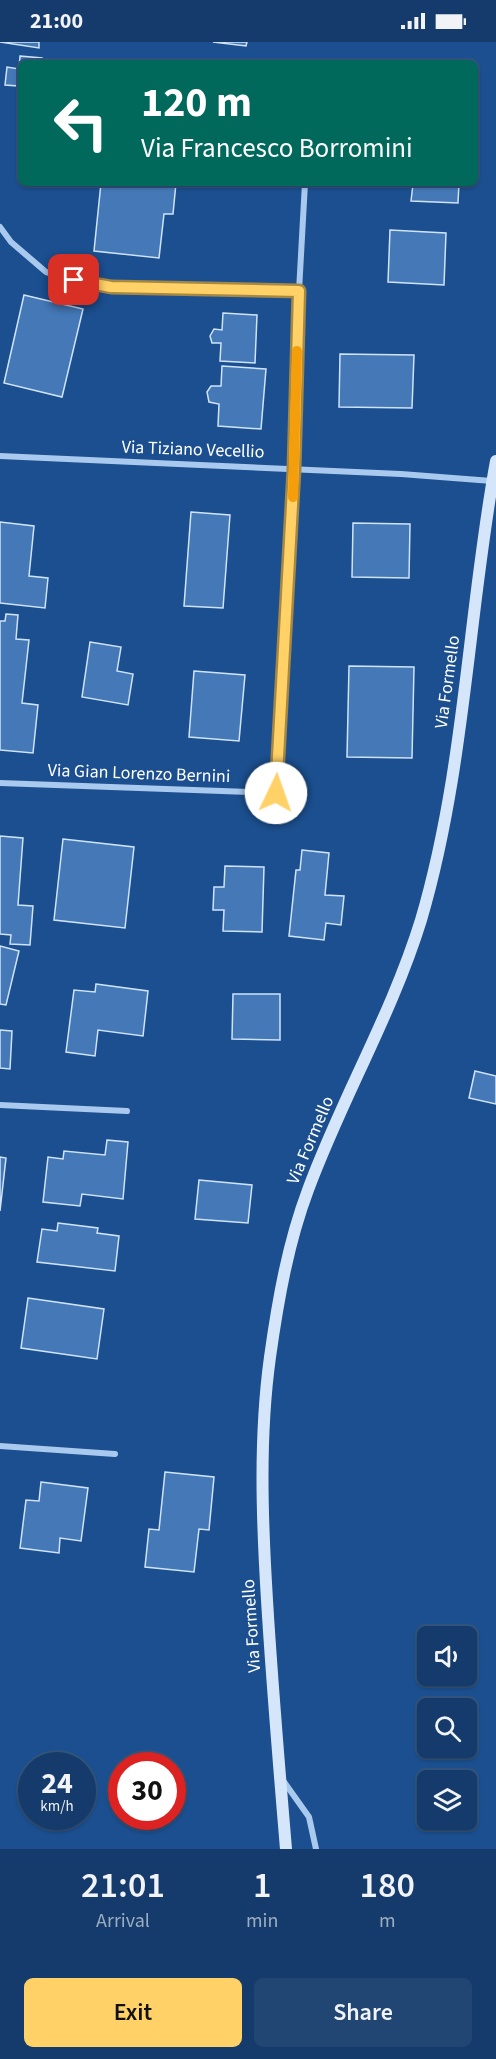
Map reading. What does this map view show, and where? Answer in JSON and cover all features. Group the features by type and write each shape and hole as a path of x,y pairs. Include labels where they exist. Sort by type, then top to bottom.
{"main road":[{"name":"Via Formello","path":"286,1849 264,1565 263,1487 266,1390 276,1315 288,1258 307,1192 325,1146 384,1018 414,941 430,889 454,764 496,461"}],"street":[{"path":"294,469 304,186"},
{"path":"0,227 10,242 46,272 74,280 111,287 299,291"},
{"name":"Via Tiziano Vecellio","path":"0,456 401,474 492,481"},
{"name":"Via Gian Lorenzo Bernini","path":"0,783 276,793 294,469"},
{"path":"0,1106 127,1111"},
{"path":"0,1446 115,1454"},
{"path":"280,1776 309,1817 316,1849"}],"building":[{"path":"0,42 39,42 39,48"},
{"path":"213,42 247,42 246,46"},
{"path":"20,56 42,58 42,60 20,60"},
{"path":"7,67 18,69 18,86 5,85"},
{"path":"101,186 176,186 173,214 164,214 159,258 94,251"},
{"path":"413,186 459,186 458,203 411,201"},
{"path":"390,230 446,233 444,285 388,282"},
{"path":"24,295 83,309 62,397 4,383"},
{"path":"223,313 257,315 255,363 220,361 221,343 212,343 210,336 214,329 222,330"},
{"path":"340,354 414,355 412,408 339,407"},
{"path":"222,366 266,369 261,429 218,426 219,404 209,402 207,392 211,386 221,386"},
{"path":"191,512 230,515 223,608 184,606"},
{"path":"0,522 34,526 29,576 48,578 45,608 0,603"},
{"path":"353,523 410,524 409,578 352,577"},
{"path":"6,614 18,615 16,639 29,640 22,703 38,705 33,753 0,750 0,621 5,621"},
{"path":"90,642 121,647 117,671 133,674 128,705 82,697"},
{"path":"349,666 414,667 412,758 347,757"},
{"path":"194,671 245,675 239,741 189,737"},
{"path":"0,836 23,838 18,905 33,906 30,945 10,944 11,935 0,934"},
{"path":"63,839 134,847 125,928 54,920"},
{"path":"302,850 329,853 325,895 344,896 341,925 326,923 324,940 289,936 296,870 300,870"},
{"path":"225,866 264,867 262,932 223,931 224,910 213,910 214,887 224,887"},
{"path":"0,946 19,951 6,1005 0,1004"},
{"path":"96,984 148,991 143,1036 98,1030 95,1056 66,1052 74,990 95,992"},
{"path":"233,994 280,994 280,1040 232,1039"},
{"path":"0,1030 12,1031 10,1069 0,1068"},
{"path":"475,1071 496,1076 496,1104 469,1098"},
{"path":"107,1140 128,1142 123,1199 82,1194 80,1206 43,1202 48,1157 63,1159 64,1151 105,1155"},
{"path":"0,1157 6,1158 0,1211"},
{"path":"199,1180 252,1185 248,1223 195,1219"},
{"path":"58,1223 98,1228 97,1233 119,1236 115,1271 37,1262 42,1229 57,1231"},
{"path":"28,1298 104,1309 97,1359 21,1348"},
{"path":"165,1472 214,1477 209,1530 199,1529 194,1572 145,1567 149,1529 159,1530"},
{"path":"41,1482 88,1488 81,1541 60,1538 59,1553 20,1548 26,1500 39,1501"}],"slow traffic":[{"path":"293,497 297,351"}],"route":[{"path":"74,280 111,287 299,291 294,469 276,793"}]}
